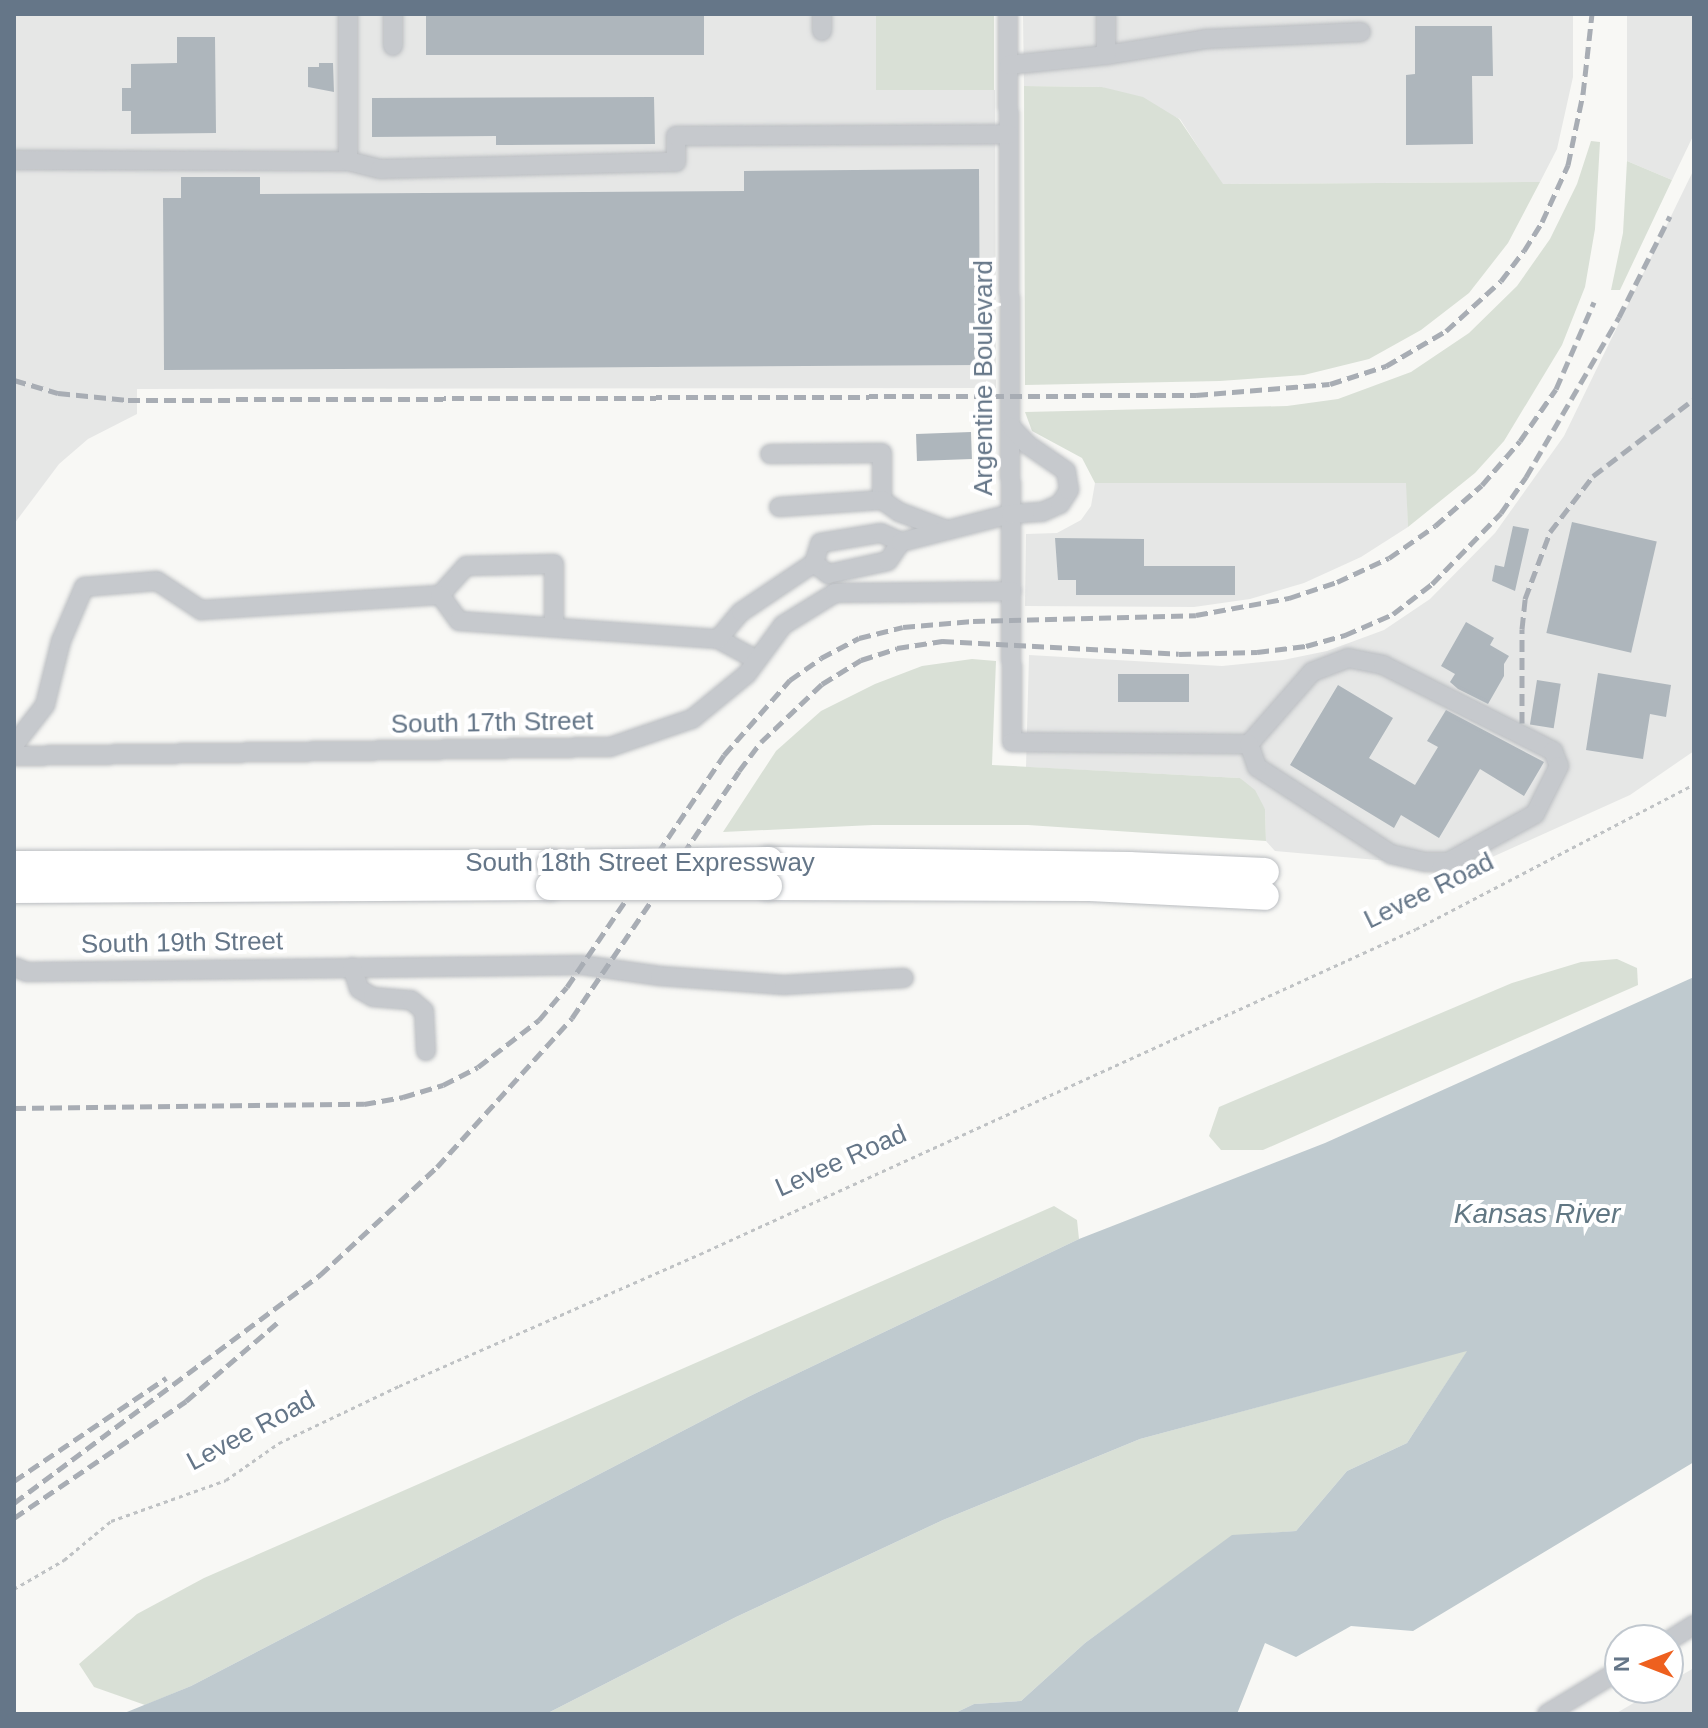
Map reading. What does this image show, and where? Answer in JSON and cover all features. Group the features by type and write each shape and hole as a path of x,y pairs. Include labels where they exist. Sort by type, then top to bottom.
{"highway":[{"name":"South 18th Street Expressway","path":"14,865 60,877"},
{"name":"South 18th Street Expressway","path":"14,889 60,877 768,873 1129,866 1265,884"}],"street":[{"path":"348,14 348,161"},
{"path":"393,14 393,46"},
{"name":"Argentine Boulevard","path":"1008,14 1012,742 1249,744"},
{"path":"1106,14 1106,55"},
{"path":"1009,65 1106,55 1206,39 1361,32"},
{"path":"14,160 348,161 380,169 676,162 676,136 1009,134"},
{"path":"718,639 741,612 814,563 820,543 881,533 901,542 1011,514 1042,512 1060,504 1069,490 1066,471 1028,445 1011,427"},
{"path":"770,454 882,453 882,500"},
{"path":"779,507 882,500 899,512 947,530"},
{"path":"814,563 828,574 888,561 901,542"},
{"path":"14,745 45,705 61,641 84,587 157,581 201,610 440,595 466,566 554,564 554,625"},
{"name":"South 17th Street","path":"14,756 610,747 692,719 747,674 783,625 835,593 1012,591"},
{"path":"440,595 459,621 554,625 718,639 757,660"},
{"path":"1348,658 1383,665 1553,751 1559,766 1535,814 1448,862 1425,862 1391,854 1257,767 1249,744 1312,672 1348,658"},
{"name":"South 19th Street","path":"14,967 27,972 610,967 660,976 784,985 904,978"},
{"path":"352,967 359,989 373,997 411,1000 424,1011 426,1051"},
{"path":"1547,1714 1604,1680"}],"path":[{"name":"Levee Road","path":"14,1589 64,1560 111,1521 226,1480 279,1443 399,1386 729,1241 1416,929 1694,784"}],"shaded area":[{"path":"14,14 876,14 877,90 995,90 996,388 137,389 137,414 88,439 59,464 14,524"},
{"path":"876,14 994,14 994,90 876,90"},
{"path":"1023,14 1573,14 1573,77 1557,149 1540,182 1222,184 1180,119 1102,87 1024,86"},
{"path":"1627,14 1694,14 1694,134 1672,180 1627,161"},
{"path":"1024,86 1102,87 1143,97 1179,119 1223,184 1540,182 1508,243 1469,293 1421,330 1369,359 1304,375 1220,381 1025,385"},
{"path":"1591,141 1600,142 1595,229 1585,287 1562,345 1504,441 1475,473 1408,527 1406,483 1095,483 1082,458 1032,431 1025,412 1287,406 1338,399 1411,372 1469,333 1517,286 1550,239 1577,184"},
{"path":"1627,161 1672,180 1620,290 1611,290 1623,233"},
{"path":"1694,169 1694,751 1630,795 1468,868 1275,851 1266,841 1265,809 1240,778 1026,767 1029,655 1222,666 1283,660 1327,651 1384,630 1430,599 1495,533 1564,436"},
{"path":"1095,483 1407,483 1408,527 1361,557 1304,583 1250,599 1194,607 1025,606 1026,534 1057,533 1081,520 1091,506"},
{"path":"972,659 996,661 992,765 1240,778 1255,790 1265,809 1266,841 1028,825 873,825 723,832 776,751 821,711 875,684 922,666"},
{"path":"1617,959 1637,968 1638,985 1263,1150 1221,1150 1209,1136 1219,1107 1512,983 1581,962"},
{"path":"1054,1206 1077,1220 1079,1239 748,1397 191,1686 145,1705 94,1687 79,1664 137,1614 204,1578"},
{"path":"1468,1350 1407,1443 1347,1471 1296,1531 1232,1536 1085,1643 1021,1701 974,1704 953,1714 546,1714 736,1617 943,1520 1140,1439"},
{"path":"1694,1668 1694,1714 1615,1714 1632,1704 1684,1704 1684,1674"}],"water":[{"name":"Kansas River","path":"1694,977 1694,1462 1413,1631 1351,1626 1296,1657 1265,1643 1237,1714 953,1714 974,1704 1021,1701 1085,1643 1232,1535 1296,1531 1347,1471 1407,1443 1467,1351 1140,1439 943,1520 736,1617 546,1714 122,1714 191,1686 748,1397 1079,1239 1325,1143"}],"building":[{"path":"426,14 704,14 704,55 426,55"},
{"path":"1415,26 1492,26 1493,76 1472,76 1473,144 1406,145 1406,75 1415,74"},
{"path":"177,37 215,37 216,133 131,134 131,111 122,111 122,88 131,88 131,64 177,63"},
{"path":"319,63 333,63 334,92 308,87 308,67 319,67"},
{"path":"654,97 655,144 496,145 496,136 372,137 372,98"},
{"path":"979,169 980,365 164,370 163,198 181,198 181,177 260,177 260,194 744,191 744,171"},
{"path":"971,432 972,459 917,461 916,434"},
{"path":"1572,522 1657,542 1631,653 1546,633"},
{"path":"1513,526 1529,529 1515,591 1492,581 1495,565 1504,567"},
{"path":"1055,538 1144,539 1144,566 1235,566 1235,595 1076,595 1076,580 1058,580"},
{"path":"1466,622 1494,638 1490,645 1509,656 1504,664 1504,676 1488,704 1458,689 1450,682 1455,674 1441,666"},
{"path":"1598,673 1671,685 1666,717 1650,714 1643,759 1586,750"},
{"path":"1118,674 1189,674 1189,702 1118,702"},
{"path":"1537,680 1561,684 1554,728 1530,724"},
{"path":"1338,685 1393,718 1369,758 1415,785 1438,747 1427,741 1446,710 1544,762 1524,796 1480,769 1439,838 1401,815 1394,828 1290,765"}],"railway":[{"path":"14,380 58,393 128,400 1196,395 1330,384 1386,366 1446,331 1501,281 1524,251 1542,222 1568,165 1583,94 1592,14"},
{"path":"14,1503 320,1275 437,1167 572,1018 739,771 761,742 822,684 861,660 897,648 942,641 1179,654 1257,652 1306,646 1345,635 1393,614 1432,584 1501,513 1526,477 1619,317 1670,216"},
{"path":"14,1108 364,1104 443,1085 478,1067 539,1020 567,987 724,755 790,680 821,658 859,638 903,627 973,621 1196,615 1289,598 1337,582 1389,558 1435,526 1482,485 1520,441 1556,389 1594,302"},
{"path":"1522,723 1525,599 1550,532 1593,476 1694,399"},
{"path":"14,1518 186,1401 277,1323"},
{"path":"14,1481 166,1378"}]}
